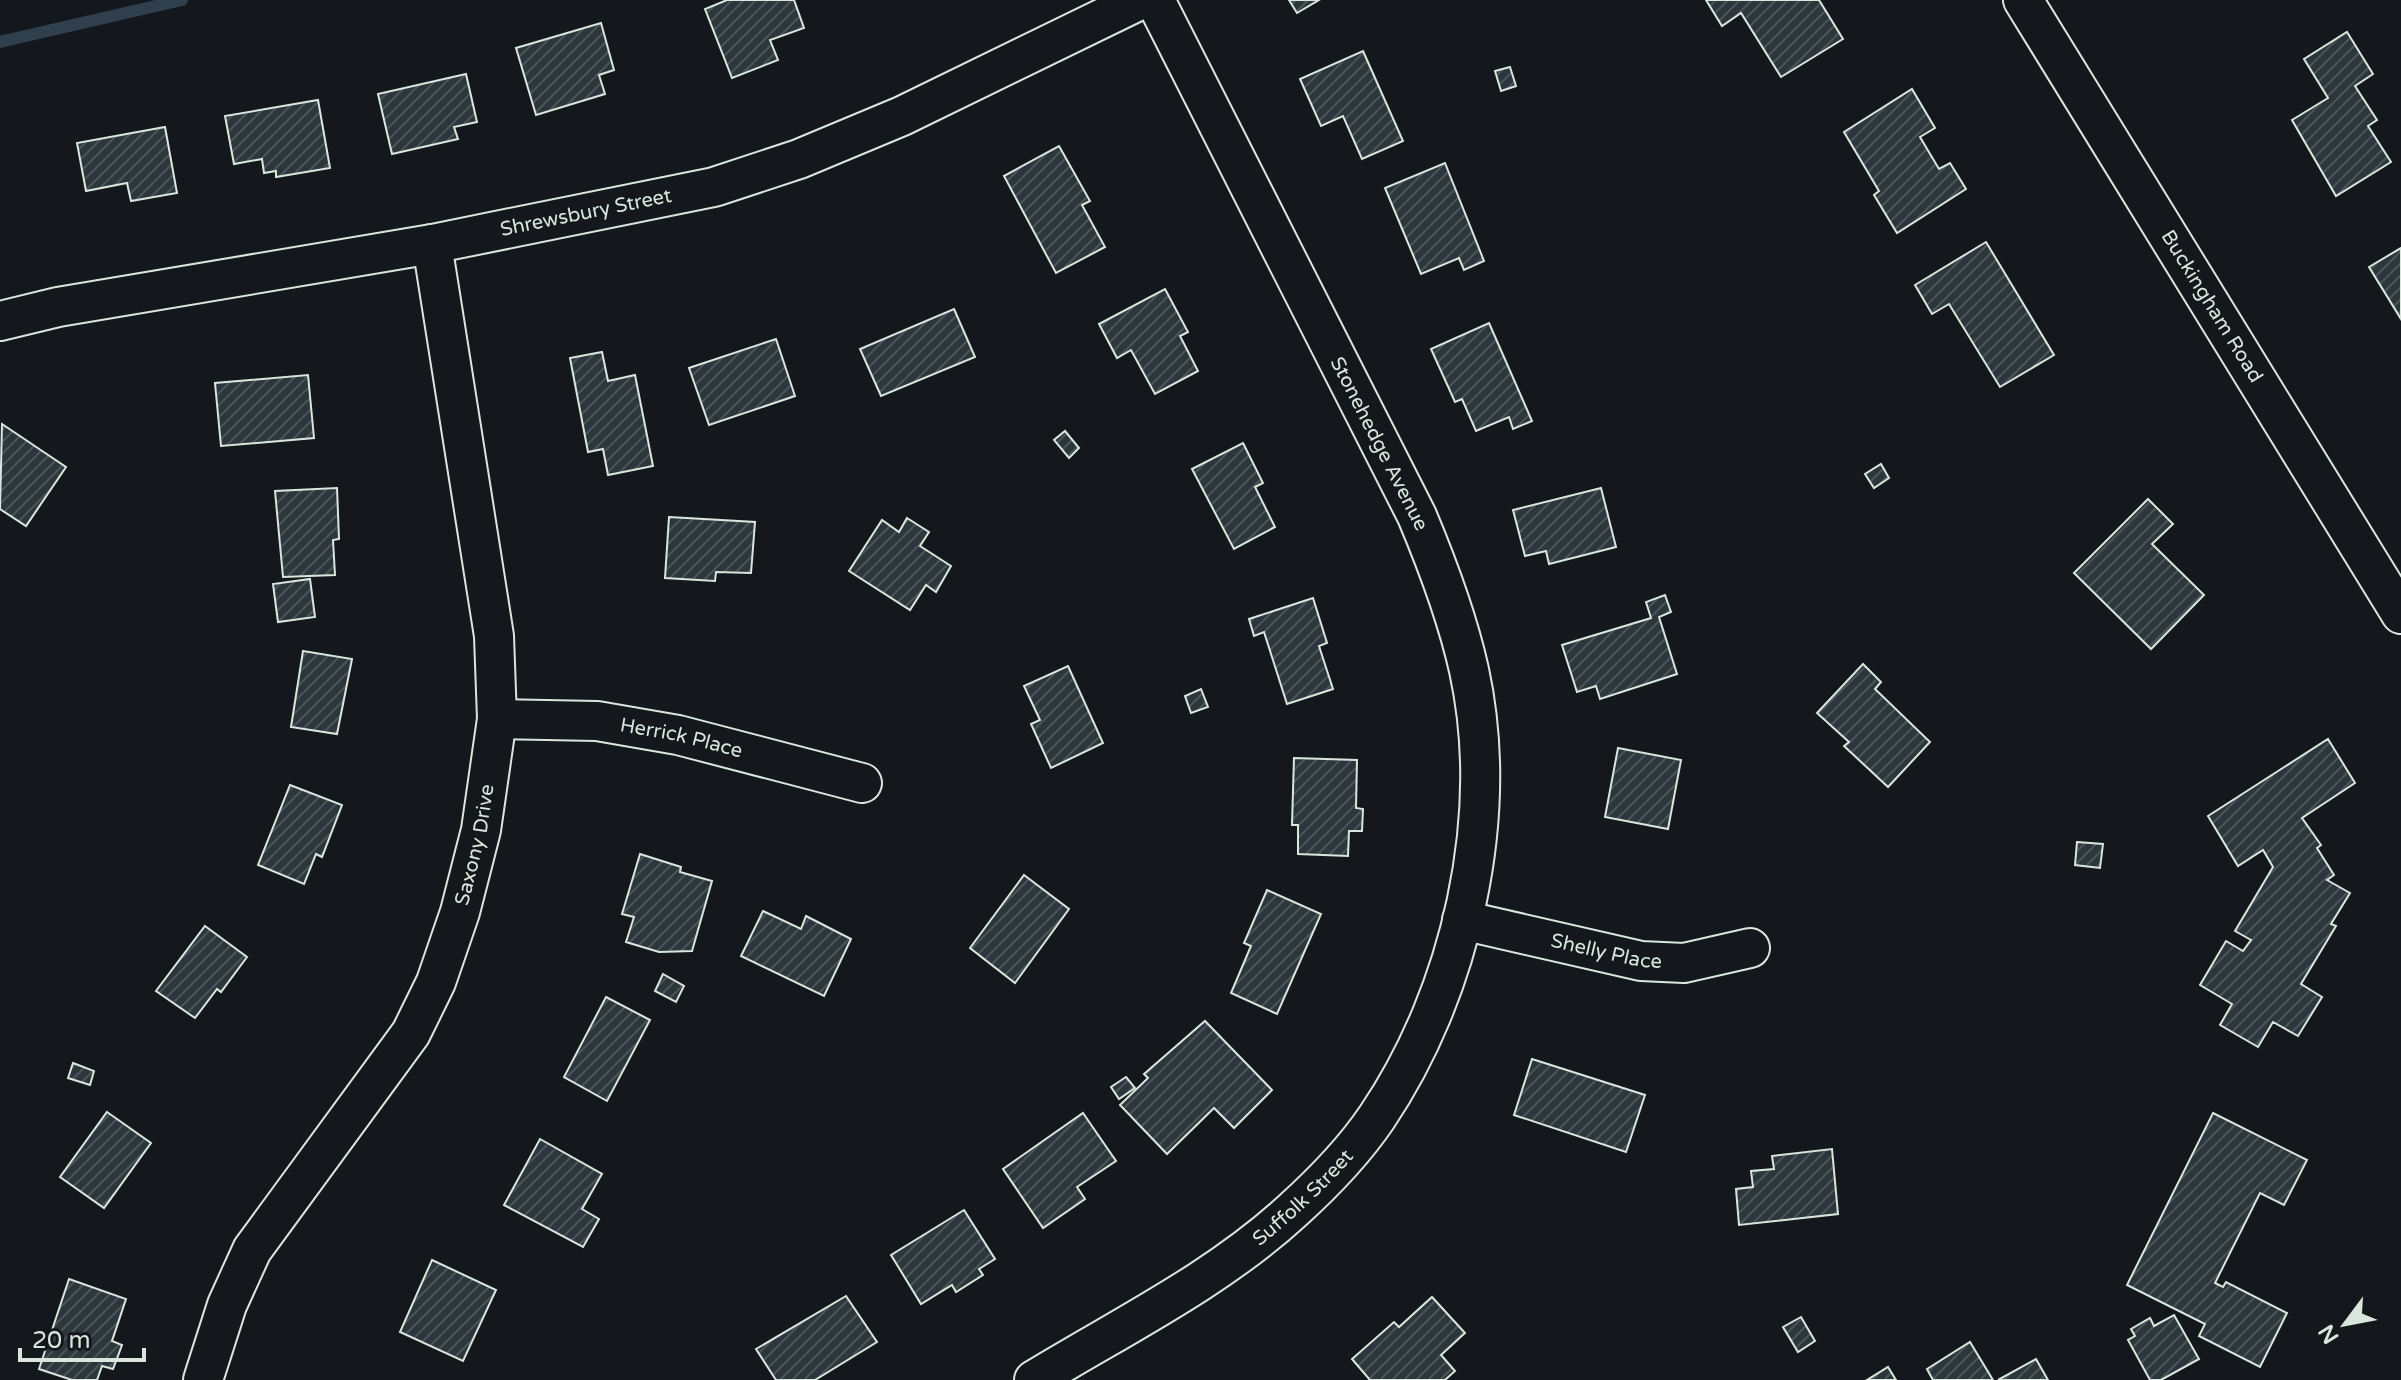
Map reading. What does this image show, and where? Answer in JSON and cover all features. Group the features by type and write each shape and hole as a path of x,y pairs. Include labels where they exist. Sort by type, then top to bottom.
{"street":[{"name":"Shrewsbury Street","path":"0,321 58,307 432,244 714,187 799,159 902,116 1140,0"},
{"name":"Stonehedge Avenue","path":"1155,0 1417,516 1448,592 1469,672 1479,750 1481,803 1476,856 1462,920"},
{"name":"Buckingham Road","path":"2023,0 2401,614"},
{"name":"Saxony Drive","path":"203,1380 227,1305 252,1250 377,1084 411,1033 436,982 460,912 481,830 497,719 494,636 432,244"},
{"name":"Herrick Place","path":"497,719 597,721 678,735 862,783"},
{"name":"Shelly Place","path":"1462,920 1641,961 1684,963 1750,948"},
{"name":"Suffolk Street","path":"1034,1380 1205,1277 1253,1243 1338,1166 1377,1117 1408,1065 1434,1005 1462,920"}],"building":[{"path":"727,0 794,0 804,28 770,40 778,60 732,78 705,9"},
{"path":"1289,0 1319,0 1297,13"},
{"path":"1706,0 1819,0 1843,39 1781,77 1741,13 1722,26"},
{"path":"601,23 614,70 599,75 605,94 536,115 516,48"},
{"path":"2347,32 2373,74 2355,86 2377,120 2368,126 2391,162 2336,196 2292,120 2328,98 2304,59"},
{"path":"1363,51 1403,141 1362,159 1343,116 1321,126 1300,79"},
{"path":"1510,67 1516,86 1501,91 1495,71"},
{"path":"466,74 477,122 454,127 458,139 392,154 378,94"},
{"path":"1912,89 1935,128 1920,137 1939,169 1950,163 1966,189 1897,233 1874,195 1879,191 1844,132"},
{"path":"318,100 330,168 276,177 276,171 264,173 262,159 234,164 225,116"},
{"path":"165,127 177,193 131,201 127,183 86,191 77,143"},
{"path":"1059,146 1090,201 1082,205 1105,247 1056,273 1004,176"},
{"path":"1445,163 1484,261 1464,270 1459,258 1421,274 1385,188"},
{"path":"1986,242 2054,355 2000,387 1949,304 1932,314 1915,285"},
{"path":"2401,248 2401,319 2369,267"},
{"path":"1165,289 1188,332 1180,336 1198,371 1155,394 1131,350 1117,358 1099,324"},
{"path":"954,309 975,357 881,396 860,349"},
{"path":"1489,323 1532,421 1513,429 1509,417 1476,431 1462,399 1455,402 1431,349"},
{"path":"776,339 795,396 709,425 689,368"},
{"path":"602,352 608,381 635,375 653,466 608,475 603,449 588,452 570,358"},
{"path":"308,375 314,438 221,446 215,383"},
{"path":"2,424 66,467 26,526 0,509"},
{"path":"1065,431 1079,448 1069,458 1054,440"},
{"path":"1243,443 1263,483 1255,487 1275,527 1234,549 1192,469"},
{"path":"1881,464 1889,478 1874,488 1865,474"},
{"path":"337,488 339,539 333,540 335,575 283,577 275,491"},
{"path":"1601,488 1616,547 1549,564 1546,551 1525,556 1513,510"},
{"path":"2148,499 2173,524 2152,544 2204,595 2151,649 2074,573"},
{"path":"669,517 755,522 751,573 716,572 715,581 665,578"},
{"path":"907,518 929,532 920,546 951,566 936,592 926,585 910,610 849,571 882,520 899,532"},
{"path":"310,579 315,617 278,622 273,584"},
{"path":"1665,595 1671,612 1659,617 1677,674 1600,699 1596,686 1577,692 1562,645 1651,618 1646,602"},
{"path":"1313,598 1327,643 1319,646 1333,689 1287,704 1264,632 1254,636 1249,619"},
{"path":"303,651 352,659 337,734 291,727"},
{"path":"1863,664 1881,682 1875,689 1930,742 1888,787 1844,746 1849,742 1817,713"},
{"path":"1068,666 1103,743 1051,768 1031,724 1040,720 1024,686"},
{"path":"1201,689 1208,707 1191,713 1185,696"},
{"path":"2328,739 2355,783 2302,818 2321,845 2317,848 2334,875 2327,880 2350,893 2331,924 2336,926 2301,984 2322,997 2298,1036 2273,1022 2258,1047 2220,1025 2232,1004 2200,985 2226,941 2243,951 2251,940 2235,931 2273,867 2263,850 2238,866 2208,816"},
{"path":"1618,748 1681,760 1668,829 1605,817"},
{"path":"1294,758 1357,760 1356,808 1363,809 1362,831 1349,831 1348,856 1298,854 1298,825 1292,825"},
{"path":"290,785 342,805 322,857 316,854 304,884 258,865"},
{"path":"2077,842 2103,844 2100,868 2075,865"},
{"path":"640,854 681,867 680,872 712,881 692,951 659,952 626,942 634,917 622,914"},
{"path":"1024,875 1069,909 1015,983 970,948"},
{"path":"1267,890 1321,914 1277,1014 1231,993 1251,946 1244,943"},
{"path":"763,911 801,929 806,916 851,939 824,996 741,956"},
{"path":"205,926 247,957 221,992 217,989 195,1018 156,991"},
{"path":"663,974 684,986 676,1002 655,991"},
{"path":"606,997 650,1020 607,1101 564,1077"},
{"path":"1205,1021 1272,1090 1234,1128 1214,1108 1167,1154 1120,1105 1148,1078 1144,1074"},
{"path":"1532,1059 1645,1095 1626,1152 1514,1115"},
{"path":"73,1063 94,1071 90,1085 68,1078"},
{"path":"1126,1077 1135,1088 1119,1099 1111,1087"},
{"path":"107,1112 151,1143 104,1208 60,1177"},
{"path":"1083,1113 1116,1161 1077,1187 1085,1199 1043,1228 1003,1169"},
{"path":"2213,1113 2307,1160 2284,1205 2260,1193 2215,1283 2223,1287 2226,1282 2287,1313 2260,1367 2199,1336 2205,1324 2127,1285"},
{"path":"540,1139 602,1174 582,1209 599,1219 583,1247 504,1205"},
{"path":"1832,1149 1838,1214 1739,1225 1736,1189 1753,1187 1751,1171 1774,1169 1772,1156"},
{"path":"964,1210 995,1259 979,1269 983,1275 956,1292 952,1285 921,1304 891,1255"},
{"path":"432,1260 496,1290 463,1361 400,1332"},
{"path":"69,1279 126,1299 112,1341 122,1345 113,1369 102,1366 97,1380 72,1380 39,1369"},
{"path":"846,1296 877,1342 815,1380 776,1380 756,1349"},
{"path":"1432,1297 1465,1333 1441,1355 1455,1371 1445,1380 1370,1380 1352,1359 1394,1322 1399,1327"},
{"path":"2174,1315 2199,1359 2161,1380 2150,1380 2128,1340 2135,1336 2131,1329 2150,1318 2154,1326"},
{"path":"1801,1317 1815,1341 1798,1352 1783,1327"},
{"path":"1970,1342 1993,1380 1933,1380 1927,1369"},
{"path":"2036,1359 2048,1380 1998,1380"},
{"path":"1888,1367 1896,1380 1867,1380"}],"waterway":[{"path":"0,42 182,0"}]}
